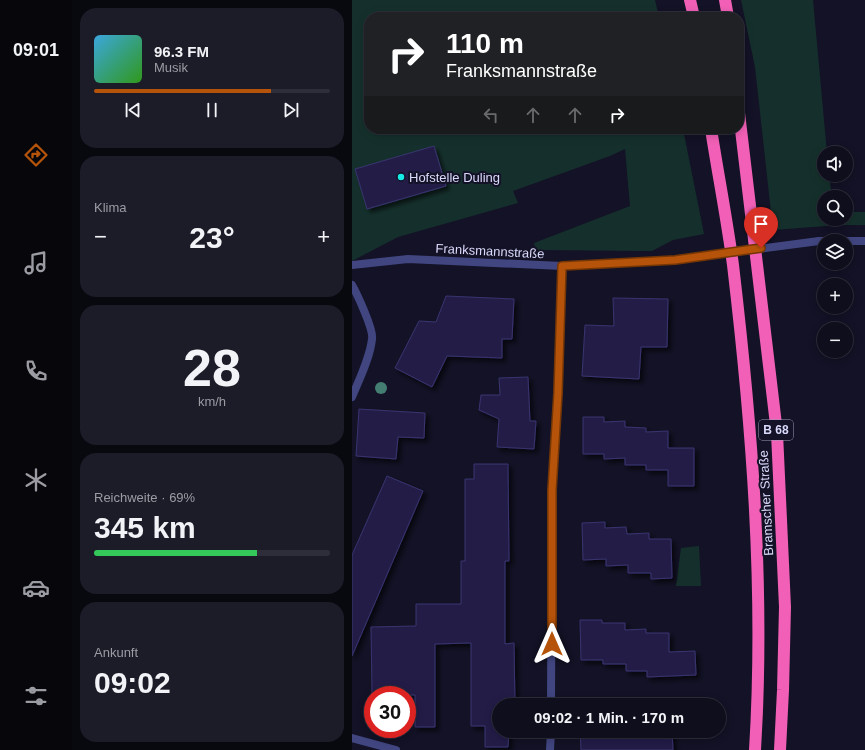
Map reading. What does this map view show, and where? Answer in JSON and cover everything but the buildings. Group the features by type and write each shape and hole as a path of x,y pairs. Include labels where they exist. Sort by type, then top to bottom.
{"highway":[{"path":"690,0 693,12"},
{"path":"725,0 727,12"},
{"name":"Bramscher Straße","path":"712,134 732,264 751,443 759,610 755,750"},
{"name":"Bramscher Straße","path":"741,134 776,434 785,607 780,750"}],"street":[{"name":"Franksmannstraße","path":"352,265 408,259 562,266 675,260 819,241 865,241"},
{"path":"551,698 552,490 558,393 562,266"},
{"path":"352,285 360,300 373,338 362,373 352,397"},
{"path":"352,738 396,750"},
{"path":"550,750 551,738"}],"green space":[{"path":"352,0 655,0 658,12 364,12 364,134 684,134 704,234 673,240 652,251 536,250 534,243 630,206 625,149 610,156 513,191 518,203 398,237 352,261"},
{"path":"741,0 813,0 826,146 817,146 817,182 830,182 831,190 817,190 817,226 826,226 773,230 755,67"},
{"path":"853,212 865,212 865,225 853,225"},
{"path":"699,546 701,586 676,586 681,548"}],"place":[{"name":"Hofstelle Duling","path":"401,177"}],"route":[{"path":"552,644 552,490 558,393 562,266 675,260 761,248"}]}
